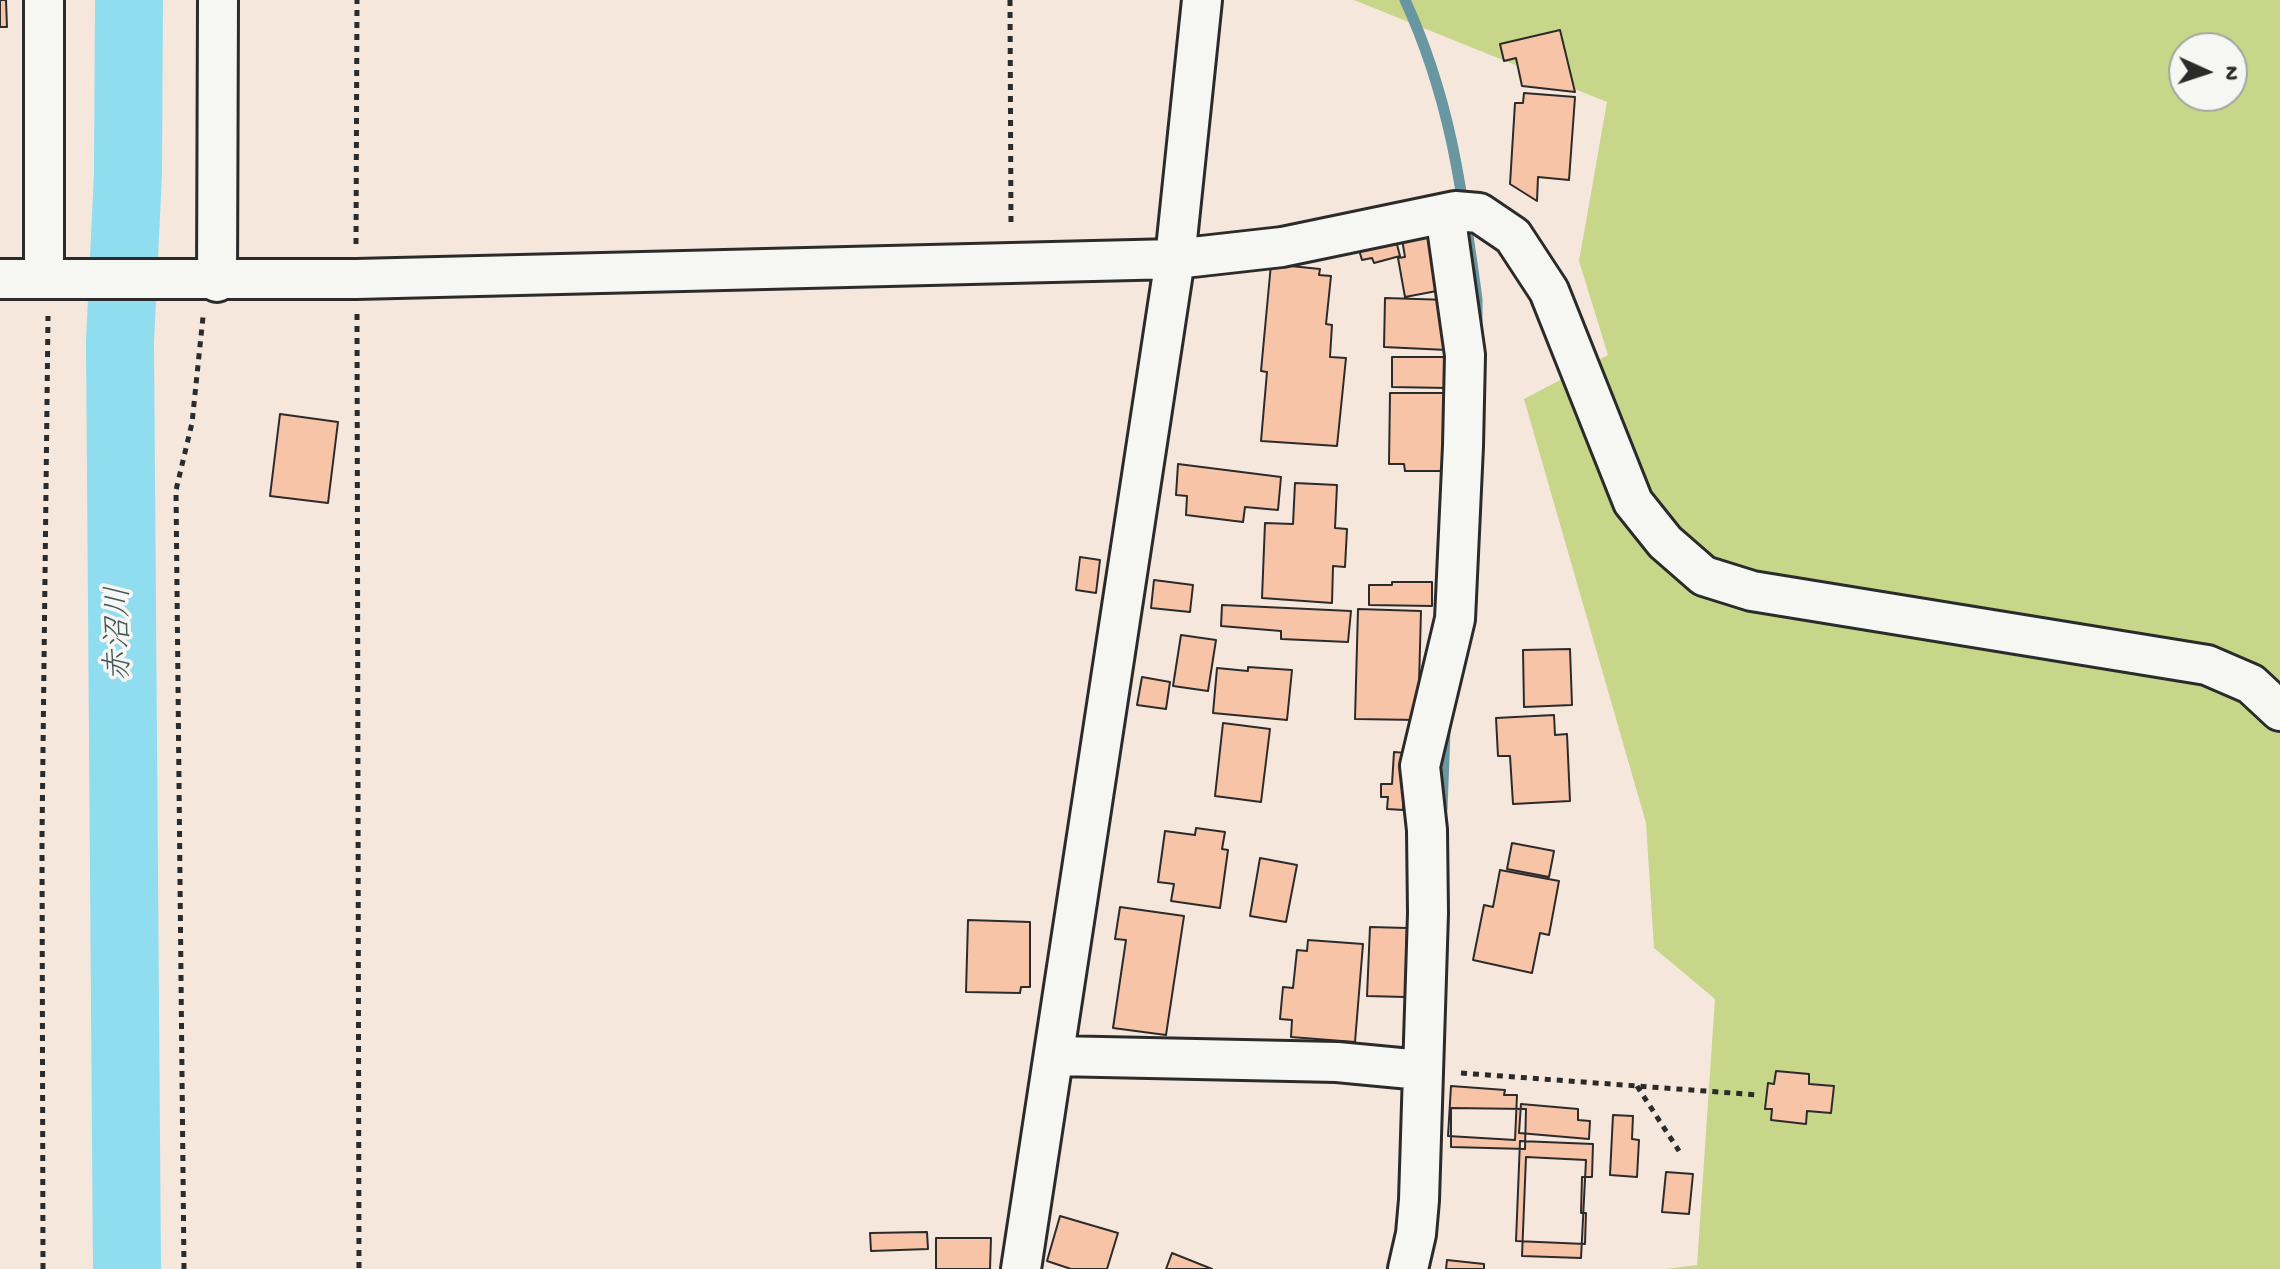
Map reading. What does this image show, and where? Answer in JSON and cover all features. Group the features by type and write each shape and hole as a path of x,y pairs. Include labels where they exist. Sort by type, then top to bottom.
{"street":[{"path":"44,0 55,280"},
{"path":"204,282 218,0"},
{"path":"1021,1269 1175,259 1202,0"},
{"path":"0,279 204,282 1175,259 1282,247 1460,213 1513,236 1549,291 1633,502 1665,542 1704,576 1752,591 2207,665 2251,684 2280,711"},
{"path":"1408,1269 1434,1170 1437,1071 1428,913 1427,830 1420,766 1455,619 1465,355 1460,213"},
{"path":"1055,1056 1337,1062 1437,1071"}],"path":[{"path":"357,0 359,1269"},
{"path":"1010,0 1011,263"},
{"path":"43,1269 42,838 50,329 55,280"},
{"path":"184,1269 176,490 192,423 204,282"},
{"path":"1437,1071 1759,1095"},
{"path":"1636,1086 1679,1151"}],"green space":[{"path":"1354,0 2280,0 2280,1269 1665,1269 1697,1265 1715,999 1654,948 1646,823 1524,399 1608,355 1579,261 1607,102"}],"building":[{"path":"0,0 6,0 7,27 0,27"},
{"path":"1560,30 1575,92 1522,86 1516,58 1504,61 1500,44"},
{"path":"1524,93 1575,97 1569,180 1538,177 1537,201 1510,184 1515,103 1523,103"},
{"path":"1394,233 1400,256 1374,263 1372,258 1362,260 1357,243"},
{"path":"1432,234 1442,290 1405,297 1398,258 1405,257 1402,239"},
{"path":"1271,264 1320,269 1319,275 1331,276 1326,324 1332,325 1330,357 1346,358 1337,446 1261,441 1267,372 1261,371"},
{"path":"1385,298 1449,300 1447,350 1384,347"},
{"path":"1392,357 1447,357 1447,388 1392,387"},
{"path":"1390,393 1450,393 1449,471 1405,471 1404,464 1389,464"},
{"path":"280,414 338,422 328,503 270,496"},
{"path":"1178,464 1281,477 1278,510 1245,507 1243,522 1186,515 1187,496 1176,495"},
{"path":"1295,483 1337,485 1335,528 1347,529 1345,567 1333,566 1332,603 1262,598 1265,523 1293,524"},
{"path":"1080,557 1100,560 1096,593 1076,590"},
{"path":"1154,580 1193,585 1190,612 1151,608"},
{"path":"1392,582 1432,582 1432,606 1369,605 1369,585 1392,585"},
{"path":"1222,605 1351,611 1348,642 1281,639 1281,631 1221,626"},
{"path":"1358,609 1421,611 1418,720 1355,719"},
{"path":"1181,635 1216,640 1208,691 1173,686"},
{"path":"1570,649 1572,705 1524,707 1523,650"},
{"path":"1248,667 1292,670 1287,720 1213,713 1217,668 1248,671"},
{"path":"1142,677 1170,682 1166,709 1137,705"},
{"path":"1554,715 1555,735 1567,734 1570,801 1513,804 1510,756 1498,756 1496,718"},
{"path":"1223,723 1270,729 1261,802 1215,796"},
{"path":"1394,752 1406,753 1403,810 1387,809 1388,797 1381,797 1381,784 1392,784"},
{"path":"1196,828 1225,832 1222,849 1228,850 1220,908 1171,901 1174,884 1158,882 1165,831 1195,835"},
{"path":"1512,843 1554,851 1549,877 1507,869"},
{"path":"1260,858 1297,865 1286,922 1250,916"},
{"path":"1500,870 1559,881 1549,935 1540,933 1532,973 1473,960 1484,905 1493,907"},
{"path":"1120,907 1184,916 1166,1035 1113,1028 1126,940 1115,939"},
{"path":"968,920 1030,922 1030,987 1021,987 1020,993 966,992"},
{"path":"1370,927 1407,928 1405,997 1367,996"},
{"path":"1308,940 1363,944 1355,1042 1291,1037 1292,1020 1280,1019 1283,987 1293,988 1297,950 1307,951"},
{"path":"1776,1071 1809,1074 1809,1084 1834,1086 1831,1113 1807,1111 1806,1124 1771,1120 1772,1109 1765,1109 1768,1083 1774,1084"},
{"path":"1451,1086 1505,1090 1504,1095 1517,1095 1515,1140 1448,1136"},
{"path":"1521,1104 1578,1109 1578,1120 1590,1121 1589,1139 1519,1133"},
{"path":"1451,1108 1526,1109 1525,1149 1451,1147"},
{"path":"1613,1115 1633,1116 1632,1139 1639,1140 1637,1177 1610,1175"},
{"path":"1520,1141 1593,1144 1592,1177 1582,1177 1581,1213 1586,1213 1585,1244 1516,1241"},
{"path":"1526,1157 1586,1160 1581,1258 1522,1256"},
{"path":"1666,1172 1693,1174 1689,1214 1662,1212"},
{"path":"1060,1216 1118,1233 1107,1269 1071,1269 1047,1261"},
{"path":"927,1232 928,1249 871,1251 870,1233"},
{"path":"936,1238 991,1238 990,1269 936,1269"},
{"path":"1172,1253 1212,1269 1166,1269"},
{"path":"1447,1260 1484,1264 1484,1269 1446,1269"}],"waterway":[{"name":"赤沼川","path":"127,1269 120,342 128,173 129,0"},
{"path":"1405,0 1434,74 1453,146 1477,299 1477,320"},
{"path":"1442,809 1445,731"}]}
